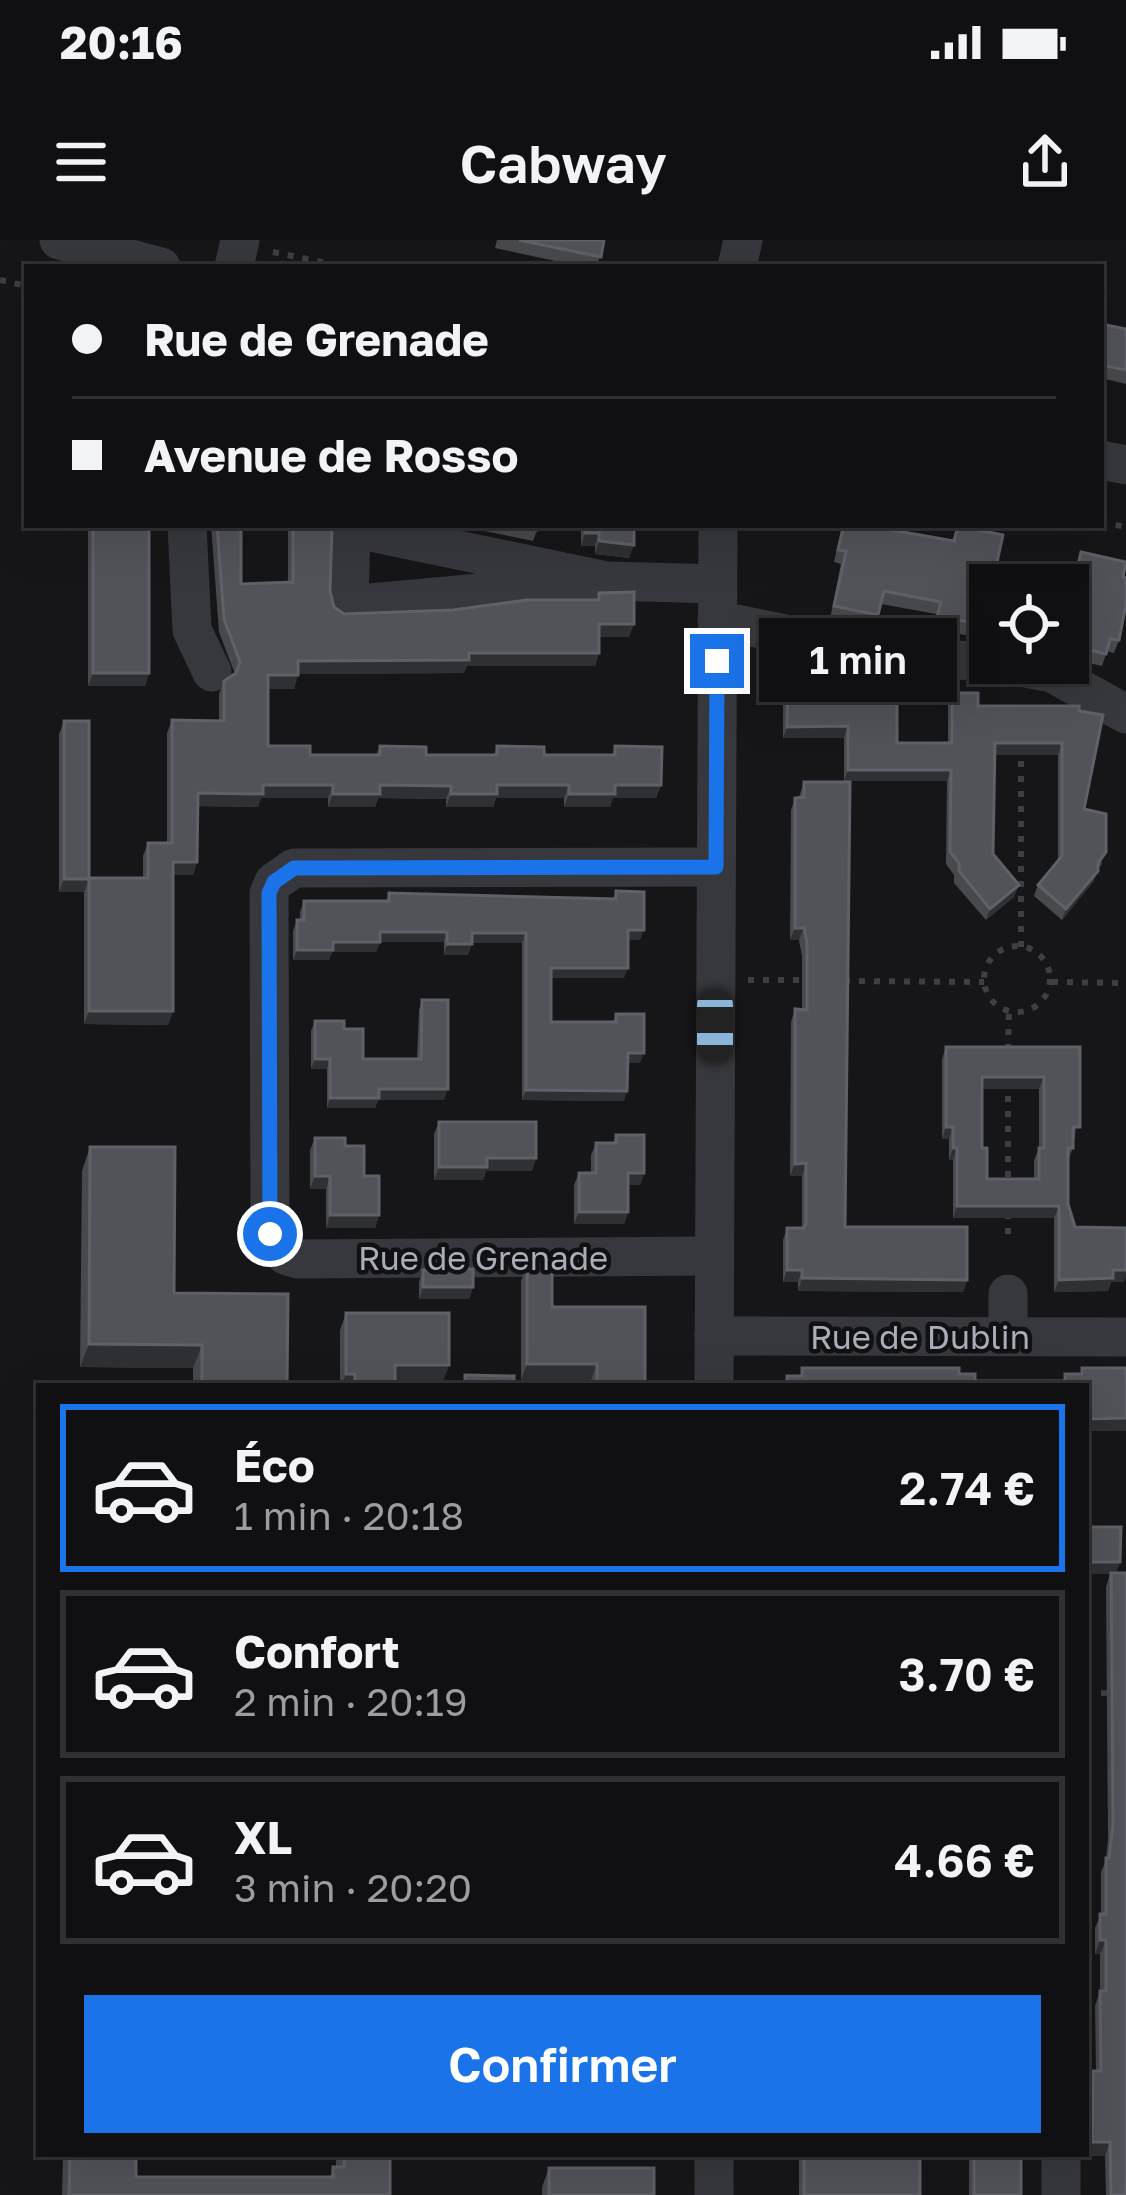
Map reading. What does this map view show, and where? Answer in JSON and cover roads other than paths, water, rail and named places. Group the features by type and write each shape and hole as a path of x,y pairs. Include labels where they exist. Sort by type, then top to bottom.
{"street":[{"path":"59,240 150,264"},
{"path":"188,528 192,630 212,671"},
{"path":"351,528 349,605 607,581"},
{"path":"356,528 717,602 907,659 969,660"},
{"path":"714,1383 718,528"},
{"path":"1072,684 1126,714"},
{"name":"Rue de Grenade","path":"714,1256 285,1255 270,1234 269,893 274,882 294,868 716,867"},
{"path":"1008,1294 1008,1336"},
{"name":"Rue de Dublin","path":"714,1336 1126,1337"},
{"path":"714,2157 714,2195"},
{"path":"1061,2157 1061,2195"}]}
